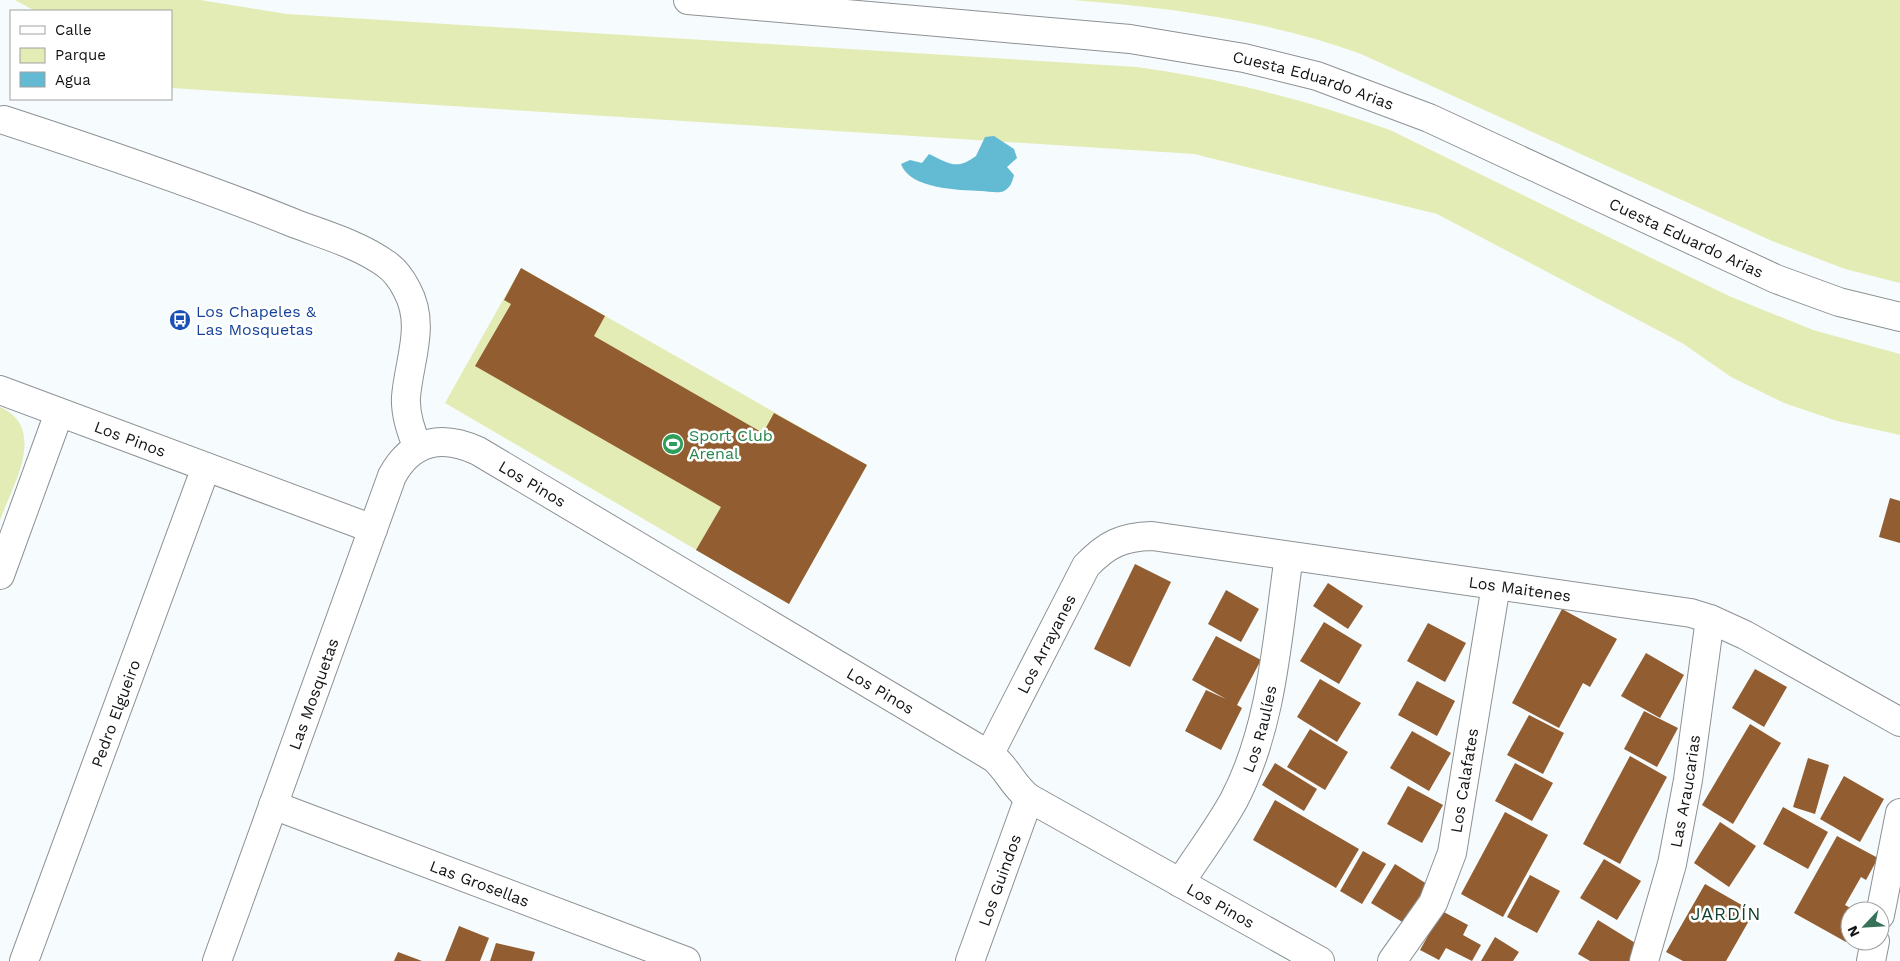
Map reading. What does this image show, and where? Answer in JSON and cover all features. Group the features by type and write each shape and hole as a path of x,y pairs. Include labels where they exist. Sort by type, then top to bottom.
{"street":[{"name":"Cuesta Eduardo Arias","path":"688,0 1130,39 1244,58 1317,76 1429,118 1776,279 1838,302 1900,317"},
{"path":"4,120 140,165 278,216 358,249 385,263 398,275 414,307 416,340 406,397 406,410 424,445"},
{"name":"Los Pinos","path":"0,390 373,529"},
{"path":"0,575 59,413"},
{"name":"Los Pinos","path":"424,445 456,442 478,451 989,755 1003,767 1015,785 1029,798 1320,961"},
{"name":"Las Mosquetas","path":"217,961 373,529 398,465 406,456 424,445"},
{"name":"Pedro Elgueiro","path":"24,961 206,467"},
{"name":"Los Maitenes","path":"1115,542 1132,537 1152,536 1684,612 1710,619 1745,635 1900,722"},
{"name":"Los Arrayanes","path":"989,755 1086,566 1099,552 1115,542"},
{"name":"Los Raulíes","path":"1180,883 1234,798 1260,734 1270,694 1289,556"},
{"name":"Los Calafates","path":"1392,961 1433,903 1452,853 1458,829 1496,585"},
{"name":"Las Araucarias","path":"1644,961 1672,864 1688,780 1710,619"},
{"name":"Los Guindos","path":"970,961 1029,798"},
{"name":"Las Grosellas","path":"273,805 686,961"},
{"path":"1883,901 1900,813"}],"green space":[{"path":"15,0 200,0 287,14 1137,67 1234,84 1328,109 1390,130 1729,296 1813,330 1900,354 1900,435 1837,421 1784,403 1731,377 1682,343 1437,214 1194,154 172,88 172,10 33,10"},
{"path":"1073,0 1900,0 1900,283 1845,269 1772,241 1361,54 1326,42 1291,32 1219,17"},
{"name":"Sport Club Arenal","path":"521,268 867,465 789,604 445,403"},
{"path":"0,407 14,416 22,429 25,443 18,474 0,520"}],"water":[{"path":"994,136 1014,149 1017,158 1007,167 1014,175 1010,186 1002,192 948,189 924,183 914,179 901,164 910,160 922,163 929,154 947,163 963,163 976,156 985,137"}],"building":[{"name":"Sport Club Arenal","path":"521,268 605,316 594,336 763,433 774,413 867,465 789,604 696,550 721,507 475,366 511,304 504,300"},
{"path":"1890,498 1900,501 1900,543 1879,537"},
{"path":"1135,564 1171,582 1130,667 1094,649"},
{"path":"1328,583 1363,606 1348,629 1313,606"},
{"path":"1226,590 1259,609 1241,642 1208,624"},
{"path":"1562,609 1617,639 1590,687 1583,683 1559,728 1512,703"},
{"path":"1324,622 1362,645 1339,684 1300,661"},
{"path":"1428,623 1466,643 1445,682 1407,661"},
{"path":"1216,636 1261,660 1237,705 1242,708 1221,750 1185,731 1206,690 1226,699 1192,680"},
{"path":"1646,653 1684,675 1660,718 1621,696"},
{"path":"1755,669 1787,687 1764,727 1732,708"},
{"path":"1320,679 1361,703 1337,742 1297,717"},
{"path":"1417,681 1455,701 1437,736 1398,715"},
{"path":"1644,711 1678,728 1657,767 1624,749"},
{"path":"1529,715 1564,733 1543,774 1507,755"},
{"path":"1750,724 1781,743 1733,824 1702,805"},
{"path":"1310,729 1348,752 1325,790 1287,767"},
{"path":"1412,731 1451,753 1429,791 1390,768"},
{"path":"1630,756 1667,777 1620,864 1583,844"},
{"path":"1808,758 1829,765 1815,814 1793,807"},
{"path":"1275,763 1317,789 1304,811 1262,785"},
{"path":"1515,763 1553,783 1532,821 1495,801"},
{"path":"1844,776 1884,799 1860,842 1820,819"},
{"path":"1408,786 1443,805 1422,843 1387,824"},
{"path":"1275,800 1359,849 1336,888 1253,840"},
{"path":"1783,807 1828,832 1808,869 1763,844"},
{"path":"1505,812 1548,835 1503,917 1461,894"},
{"path":"1720,822 1756,846 1729,887 1694,863"},
{"path":"1837,836 1878,858 1866,880 1861,877 1847,901 1840,901 1840,939 1794,913"},
{"path":"1363,851 1386,864 1362,904 1340,891"},
{"path":"1604,859 1641,881 1617,920 1580,898"},
{"path":"1395,864 1427,884 1404,923 1371,903"},
{"path":"1530,875 1560,891 1537,933 1507,917"},
{"path":"1705,884 1754,912 1726,961 1683,961 1666,952"},
{"path":"1442,911 1468,925 1463,935 1481,945 1472,961 1446,948 1439,960 1420,950"},
{"path":"1598,920 1645,949 1637,961 1590,961 1578,954"},
{"path":"459,926 489,938 480,961 445,961"},
{"path":"1495,937 1519,952 1513,961 1481,961"},
{"path":"496,943 535,952 532,961 490,961"},
{"path":"398,952 422,961 394,961"}],"place":[{"name":"Los Chapeles & Las Mosquetas","path":"180,320"},
{"name":"Sport Club Arenal","path":"673,444"}],"district":[{"name":"JARDÍN","path":"1726,914"}]}
